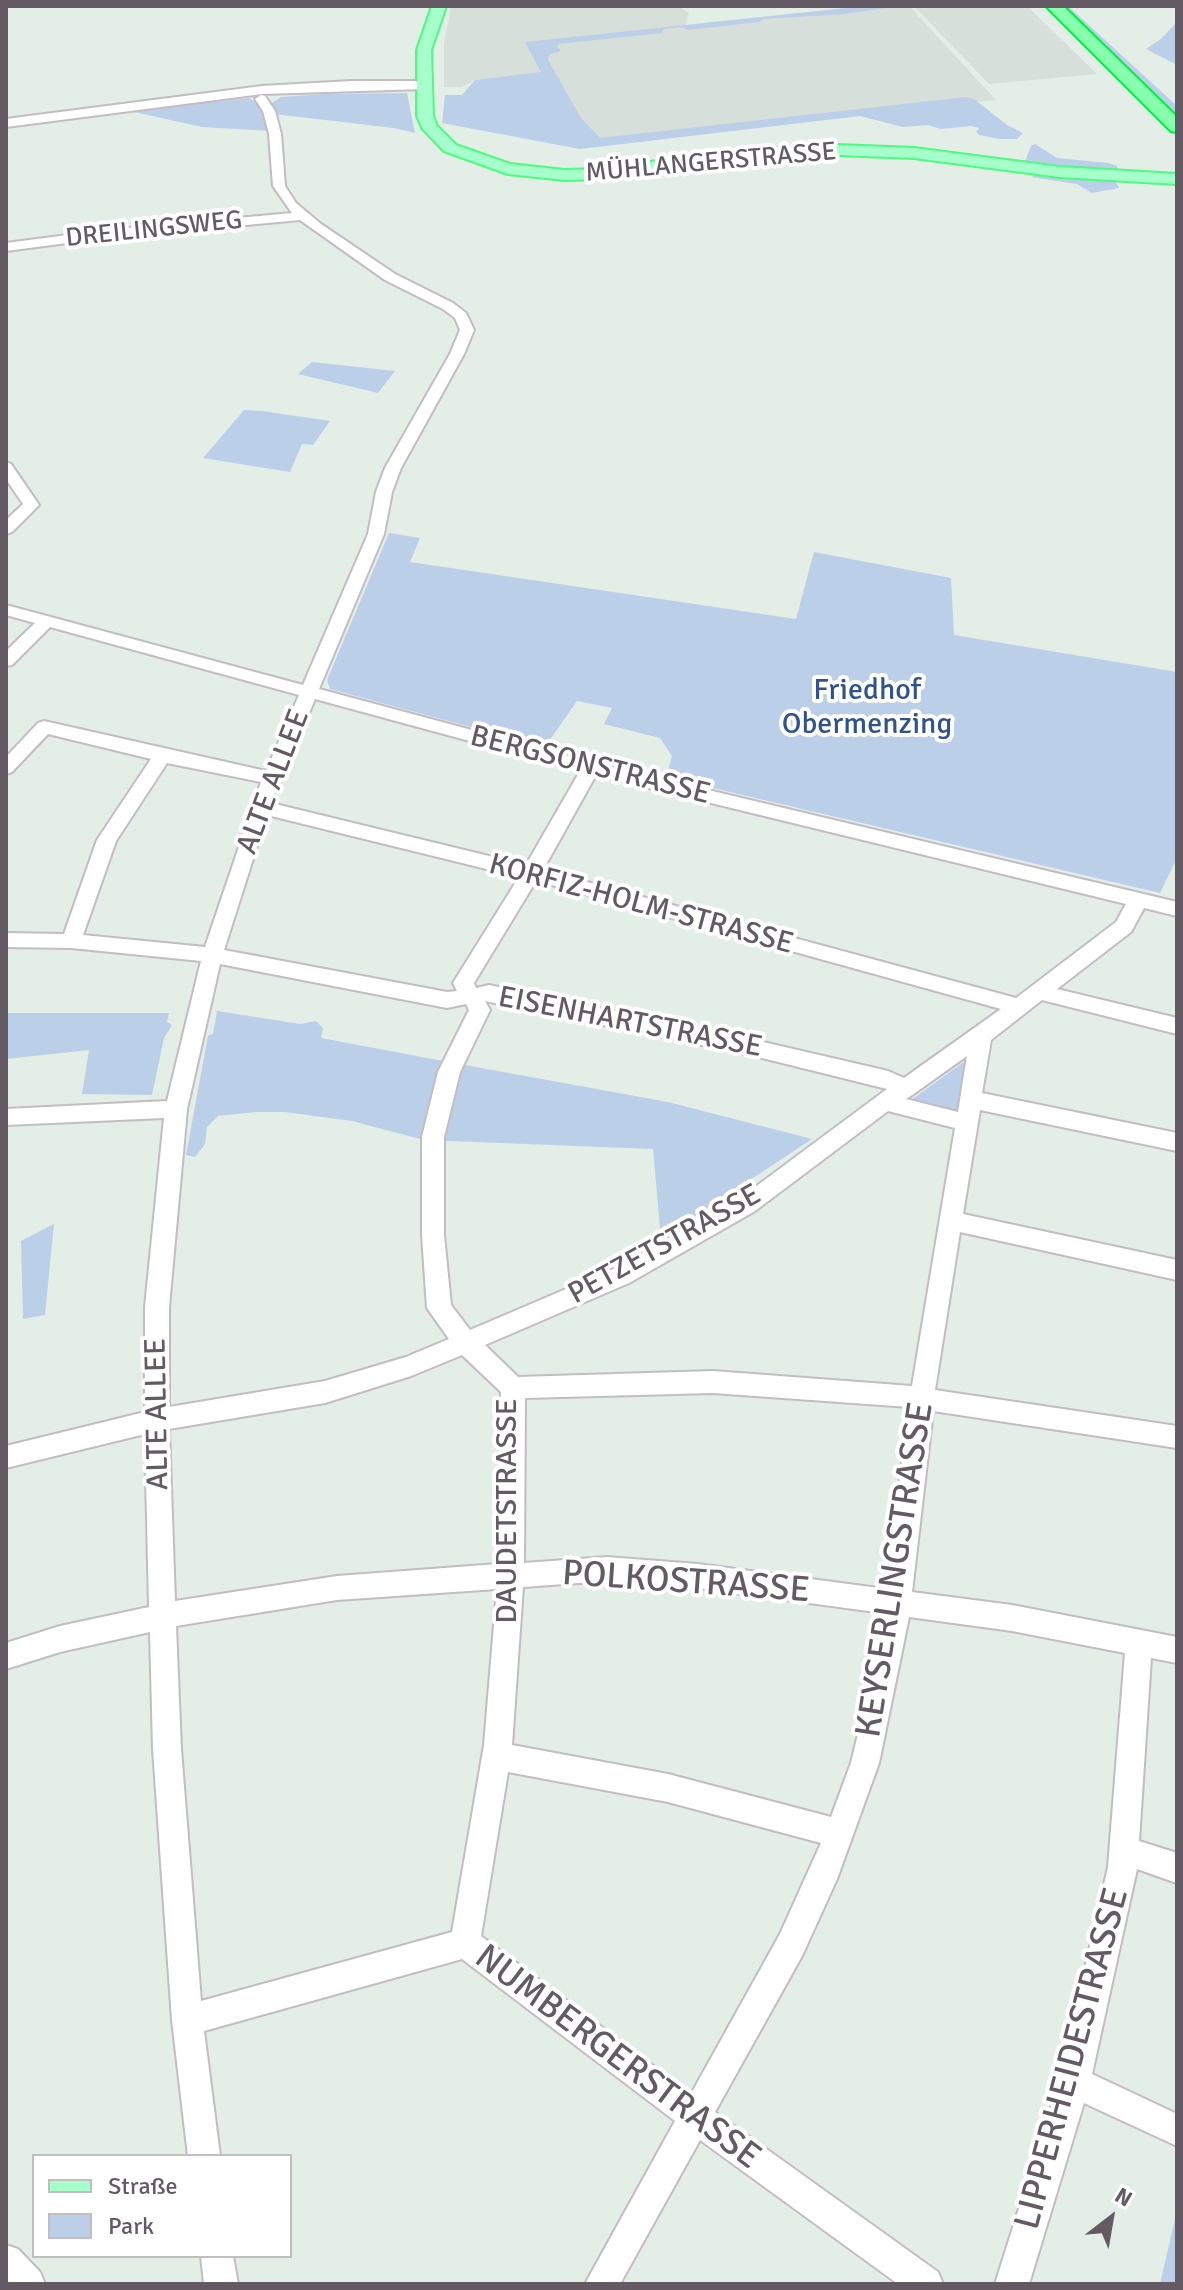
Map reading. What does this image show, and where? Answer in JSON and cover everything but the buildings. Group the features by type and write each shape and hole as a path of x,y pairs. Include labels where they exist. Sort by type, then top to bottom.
{"highway":[{"path":"1054,6 1177,127"},
{"path":"1072,6 1159,85"}],"main road":[{"name":"MÜHLANGERSTRASSE","path":"439,6 424,50 425,116 440,141 475,159 531,173 602,174 732,155 837,150 914,153 1060,172 1177,179"}],"street":[{"path":"6,123 262,90 425,85"},
{"path":"261,99 269,111 275,134 279,186 302,216"},
{"name":"DREILINGSWEG","path":"6,247 106,234 302,216"},
{"name":"ALTE ALLEE","path":"204,2154 187,2020 167,1749 157,1420 157,1307 176,1109 212,956 260,807 376,534 384,492 393,468 457,354 467,330 461,316 448,306 390,277 302,216"},
{"path":"6,467 31,505 6,529"},
{"name":"BERGSONSTRASSE","path":"6,610 591,768 1177,909"},
{"path":"6,661 46,622"},
{"path":"6,768 44,727 162,756 271,778"},
{"path":"71,941 107,840 162,756"},
{"name":"DAUDETSTRASSE","path":"465,1943 497,1756 511,1574 513,1388 464,1341 439,1308 433,1235 433,1137 449,1072 480,1010 463,983 591,768"},
{"name":"KORFIZ-HOLM-STRASSE","path":"260,807 664,908 1020,1007"},
{"name":"PETZETSTRASSE","path":"6,1457 157,1420 325,1392 411,1366 621,1276 747,1205 885,1102 981,1036 1124,927 1138,900"},
{"name":"EISENHARTSTRASSE","path":"6,940 71,941 212,956 447,1000 489,993 587,1011 888,1079 904,1089"},
{"path":"1038,992 1177,1026"},
{"name":"KEYSERLINGSTRASSE","path":"602,2284 791,1945 822,1879 865,1763 882,1693 898,1602 922,1397 981,1036"},
{"path":"885,1102 967,1110 1177,1142"},
{"path":"6,1117 176,1109"},
{"path":"949,1220 1177,1270"},
{"path":"513,1388 713,1382 922,1397 1177,1437"},
{"name":"POLKOSTRASSE","path":"6,1656 60,1639 337,1588 607,1569 698,1576 1012,1618 1177,1650"},
{"name":"LIPPERHEIDESTRASSE","path":"1012,2284 1075,2082 1123,1867 1139,1642"},
{"path":"497,1756 668,1788 839,1833"},
{"path":"1124,1850 1177,1868"},
{"name":"NUMBERGERSTRASSE","path":"187,2020 465,1943 629,2064 696,2118 926,2284"},
{"path":"1075,2082 1177,2130"},
{"path":"217,2258 221,2284"},
{"path":"6,2261 28,2284"}],"shaded area":[{"path":"451,6 679,6 689,14 685,25 864,6 909,6 996,100 584,148 541,73 475,80 461,87 444,87 444,44"},
{"path":"914,6 1027,6 1097,74 989,84"}],"green space":[{"path":"866,6 885,8 764,19 688,30 682,27 664,29 661,33 559,44 557,46 561,51 550,54 548,60 581,118 600,138 966,97 974,99 1007,125 1023,133 1017,139 999,139 979,135 976,132 979,128 971,126 941,129 928,125 903,127 860,116 580,149 442,123 445,95 462,95 475,80 541,72 525,42"},
{"path":"1058,6 1068,6 1177,106 1177,122"},
{"path":"1177,22 1177,65 1146,49"},
{"path":"407,93 415,133 274,114 272,103 281,97"},
{"path":"250,98 262,108 270,131 202,127 130,111"},
{"path":"1035,144 1057,158 1109,163 1117,166 1119,172 1025,161 1031,146"},
{"path":"1038,175 1116,182 1119,188 1092,193 1077,184 1031,177"},
{"path":"312,362 395,371 378,393 298,374"},
{"path":"244,410 330,421 313,445 302,444 290,472 203,458"},
{"name":"Friedhof Obermenzing","path":"389,533 420,538 410,562 796,619 814,552 951,578 954,635 1177,672 1177,858 1160,893 666,777 672,756 660,738 604,724 612,708 577,701 545,747 330,689 327,680"},
{"path":"217,1011 300,1024 316,1021 323,1028 321,1038 443,1061 442,1066 462,1070 465,1065 668,1102 812,1139 661,1239 653,1149 424,1140 352,1121 285,1112 256,1112 218,1116 207,1127 205,1144 195,1157 186,1155 208,1036 213,1034"},
{"path":"6,1013 169,1013 167,1022 172,1025 164,1038 152,1095 82,1094 89,1050 6,1059"},
{"path":"968,1059 956,1112 911,1100"},
{"path":"54,1224 45,1315 23,1319 21,1241"},
{"path":"1177,2210 1177,2284 1160,2284"}]}
